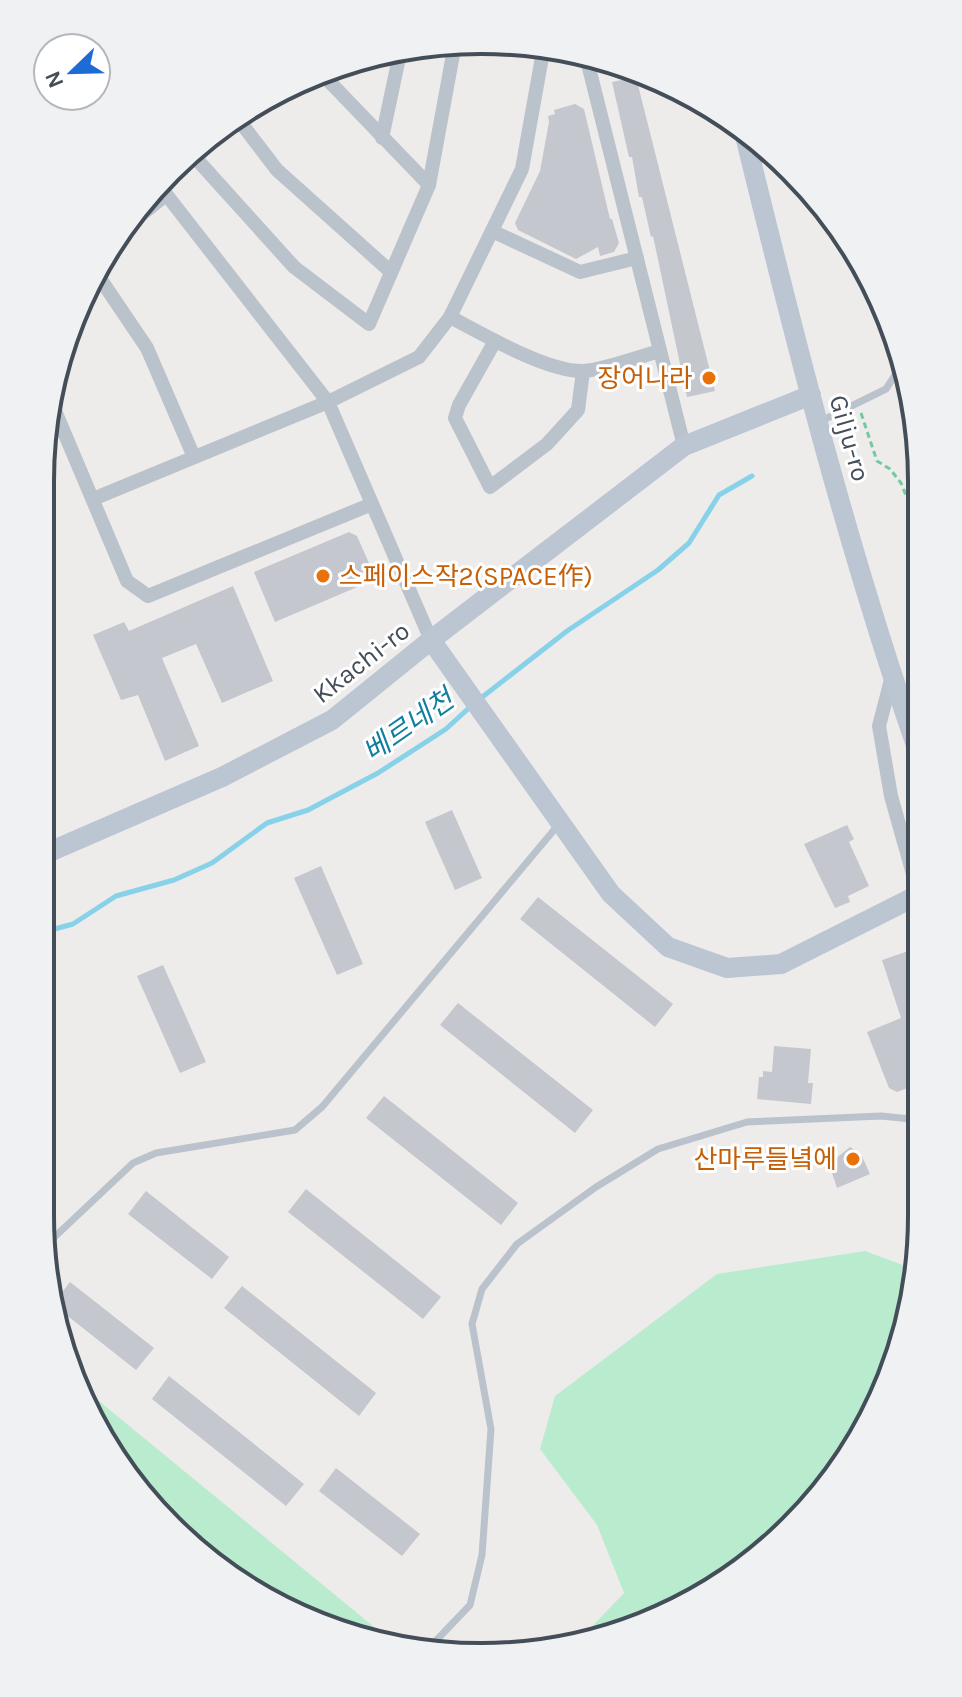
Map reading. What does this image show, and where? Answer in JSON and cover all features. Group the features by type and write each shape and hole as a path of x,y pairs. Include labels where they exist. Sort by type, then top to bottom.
{"street":[{"path":"198,161 294,267 369,324 429,185 453,55"},
{"path":"93,499 328,402 419,357 450,317 522,169 542,59"},
{"path":"382,138 398,62"},
{"path":"589,68 684,446"},
{"path":"330,82 429,185"},
{"path":"244,126 277,170 391,272"},
{"name":"Gilju-ro","path":"748,148 811,395 908,722"},
{"path":"165,194 328,402 431,640 611,894 668,947 727,968 781,964 908,902"},
{"path":"492,231 580,272 637,258"},
{"path":"103,283 147,348 194,457"},
{"path":"450,317 495,341 556,366 583,371 660,351"},
{"path":"495,341 459,405 455,418 490,487 547,444 578,410 583,371"},
{"name":"Kkachi-ro","path":"54,850 222,777 332,720 684,446 811,395"},
{"path":"59,419 127,581 148,596 372,504"},
{"path":"892,675 879,726 891,796 908,857"}],"lane":[{"path":"819,422 886,389 894,376"},
{"path":"55,1237 133,1163 156,1153 295,1130 322,1107 560,822"},
{"path":"436,1640 470,1605 482,1555 491,1429 472,1324 482,1289 517,1244 596,1187 658,1149 747,1122 881,1116 908,1119"}],"path":[{"path":"858,403 877,461 890,469 901,483 908,500"}],"green space":[{"path":"865,1251 905,1266 893,1327 864,1405 836,1453 802,1498 741,1555 694,1586 644,1610 590,1628 624,1593 597,1525 540,1449 555,1396 717,1274"},
{"path":"95,1398 378,1630 318,1610 267,1586 199,1537 142,1476 111,1430"}],"building":[{"path":"624,79 638,85 715,391 687,397 653,236 642,197 639,197 612,82"},
{"path":"575,104 584,109 610,219 619,243 614,252 600,256 598,247 576,259 518,230 515,223 540,171 548,116 555,114 554,110"},
{"path":"349,532 357,536 376,579 275,622 254,572"},
{"path":"233,586 273,681 222,703 196,644 162,658 199,746 165,761 138,695 121,700 93,635 124,622 129,631"},
{"path":"452,810 482,878 455,890 425,822"},
{"path":"847,825 854,839 849,842 869,886 848,896 850,902 835,908 804,844"},
{"path":"321,866 363,964 337,975 294,878"},
{"path":"538,897 673,1004 655,1027 520,919"},
{"path":"908,951 908,1088 897,1092 889,1088 867,1032 901,1018 882,960"},
{"path":"163,965 206,1062 180,1073 137,976"},
{"path":"458,1003 593,1110 575,1133 440,1025"},
{"path":"774,1046 811,1049 808,1083 813,1083 811,1104 757,1099 759,1077 763,1077 763,1071 772,1072"},
{"path":"384,1096 518,1203 501,1225 366,1118"},
{"path":"850,1147 861,1154 870,1174 837,1188 829,1164"},
{"path":"306,1189 441,1297 423,1319 288,1212"},
{"path":"146,1191 229,1257 212,1279 128,1214"},
{"path":"70,1282 154,1348 136,1370 66,1315 61,1294"},
{"path":"242,1286 376,1393 359,1416 224,1308"},
{"path":"169,1376 304,1484 286,1506 152,1399"},
{"path":"336,1468 420,1534 402,1556 319,1491"}],"waterway":[{"name":"베르네천","path":"481,698 567,631 658,570 689,543 719,495 752,476"},
{"name":"베르네천","path":"54,929 73,924 116,896 174,880 212,863 267,823 308,810 378,773 446,729 470,707"}],"place":[{"name":"장어나라","path":"709,378"},
{"name":"스페이스작2(SPACE作)","path":"323,576"},
{"name":"산마루들녘에","path":"853,1159"}]}
